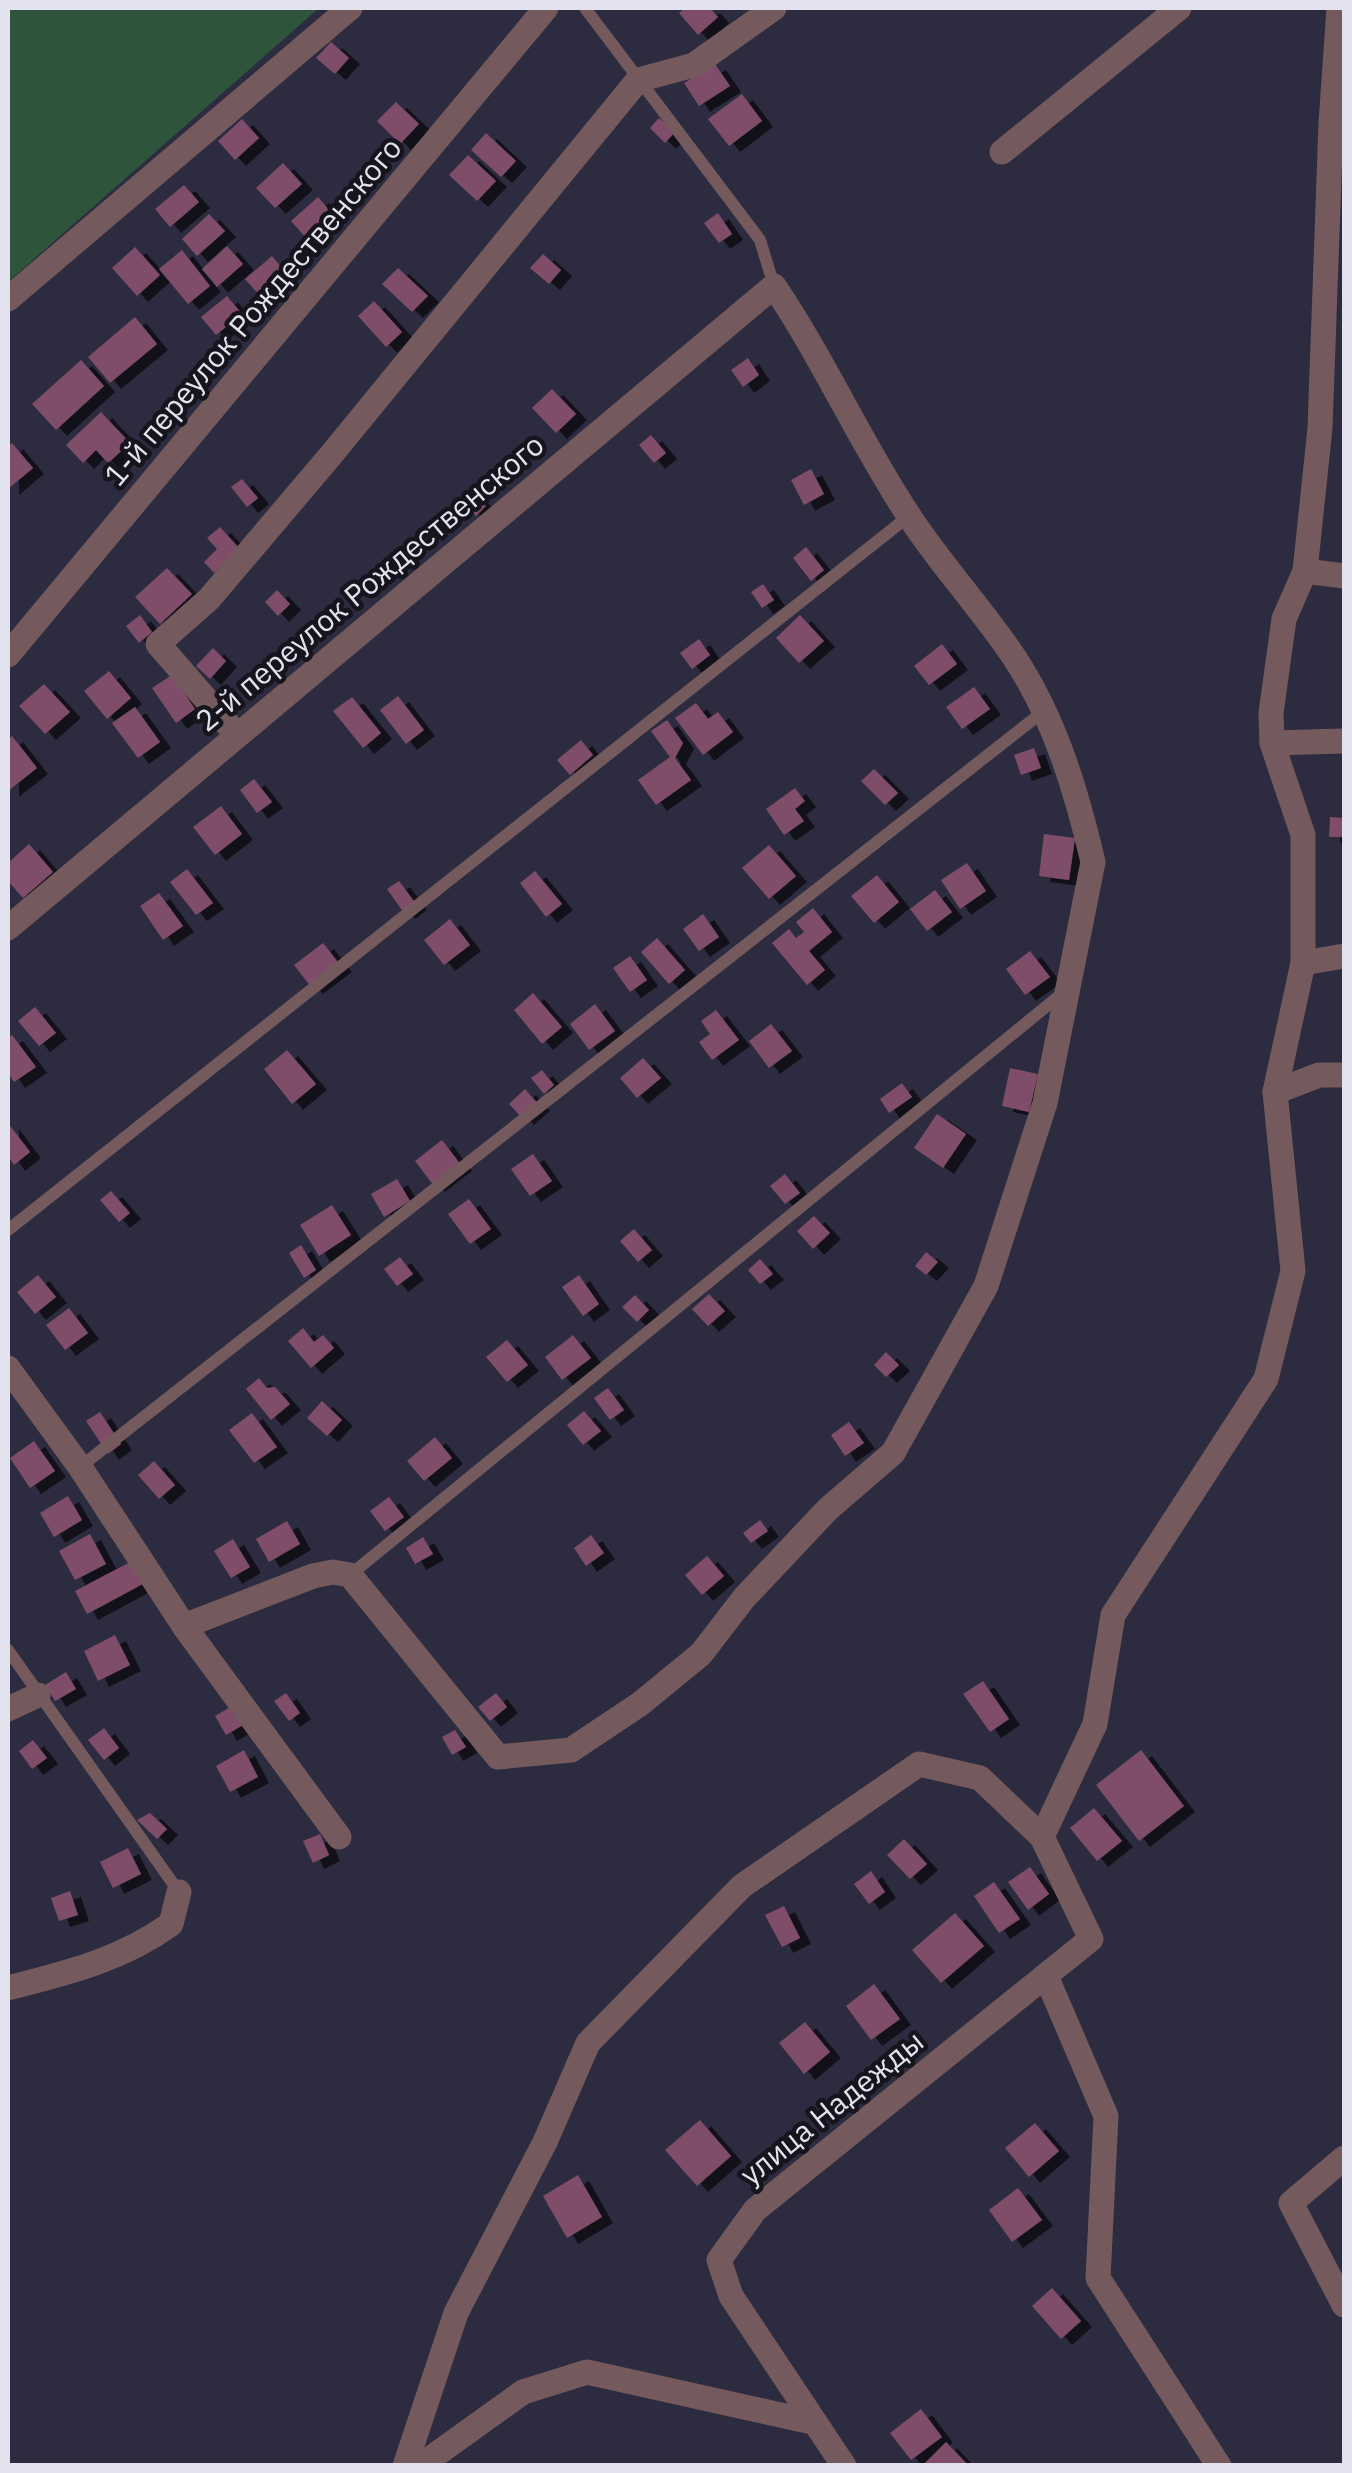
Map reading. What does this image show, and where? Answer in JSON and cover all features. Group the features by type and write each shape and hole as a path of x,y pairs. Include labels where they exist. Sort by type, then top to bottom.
{"street":[{"path":"8,299 350,8"},
{"name":"1-й переулок Рождественского","path":"8,655 546,8"},
{"path":"237,735 158,644 208,599 319,470 638,80 694,65 774,8"},
{"path":"1002,152 1180,8"},
{"path":"405,2466 456,2313 545,2142 588,2043 742,1886 919,1764 980,1778 1042,1837 1096,1724 1113,1615 1266,1379 1293,1271 1275,1092 1303,962 1303,835 1272,742 1271,713 1284,618 1305,571 1332,430 1339,8"},
{"path":"184,1626 314,1576 332,1572 350,1576 498,1757 571,1750 701,1654 744,1598 828,1509 893,1453 986,1286 1045,1103 1093,862 1055,732 1044,712 1014,658 909,516 810,341 774,286"},
{"name":"2-й переулок Рождественского","path":"8,928 774,286"},
{"path":"1305,571 1344,576"},
{"path":"1272,742 1344,741"},
{"path":"1303,962 1344,956"},
{"path":"1275,1092 1319,1075 1344,1075"},
{"path":"8,1368 80,1468 184,1626 339,1837"},
{"path":"8,1709 38,1695"},
{"name":"улица Надежды","path":"844,2466 731,2296 719,2260 755,2210 1091,1939 1042,1837"},
{"path":"8,1988 93,1966 141,1946 172,1924 179,1892"},
{"path":"1046,1976 1106,2116 1098,2278 1219,2466"},
{"path":"1344,2158 1290,2204 1344,2304"},
{"path":"420,2466 523,2392 586,2372 812,2422"}],"lane":[{"path":"584,8 760,240 774,286"},
{"path":"8,1230 909,516"},
{"path":"80,1468 1044,712"},
{"path":"350,1576 1066,990"},
{"path":"8,1650 179,1892"}],"green space":[{"path":"8,8 319,8 8,282"}],"building":[{"path":"685,8 710,8 718,17 698,35 679,13"},
{"path":"331,42 349,58 335,74 316,58"},
{"path":"715,64 730,86 699,106 684,83"},
{"path":"742,94 762,121 729,146 708,119"},
{"path":"396,102 419,124 400,144 377,121"},
{"path":"659,118 675,132 665,143 650,128"},
{"path":"242,119 259,138 235,160 218,141"},
{"path":"486,133 516,161 501,177 471,150"},
{"path":"468,155 496,181 477,201 449,175"},
{"path":"283,163 302,184 275,208 256,188"},
{"path":"184,185 199,202 170,227 155,209"},
{"path":"318,197 334,216 308,240 291,221"},
{"path":"718,213 732,234 719,243 704,223"},
{"path":"209,214 225,231 197,256 182,239"},
{"path":"227,246 243,264 217,287 202,269"},
{"path":"135,247 160,275 137,296 112,268"},
{"path":"182,250 210,286 188,304 159,269"},
{"path":"543,254 561,270 549,284 530,268"},
{"path":"272,256 287,274 260,296 245,279"},
{"path":"398,268 428,296 412,312 382,284"},
{"path":"227,296 242,314 216,335 201,317"},
{"path":"374,301 402,332 386,347 358,316"},
{"path":"135,317 157,344 110,383 88,357"},
{"path":"748,358 759,375 743,387 731,370"},
{"path":"81,360 104,386 56,430 32,404"},
{"path":"552,389 576,414 556,433 532,408"},
{"path":"101,412 130,443 108,463 96,450 83,463 66,445"},
{"path":"651,435 666,453 654,463 639,445"},
{"path":"12,443 33,468 8,489 8,447"},
{"path":"811,469 824,494 804,505 791,480"},
{"path":"242,479 258,498 247,507 231,487"},
{"path":"469,489 486,506 476,516 458,499"},
{"path":"220,527 240,549 214,573 204,562 217,549 207,538"},
{"path":"806,547 824,570 811,581 793,558"},
{"path":"167,568 192,594 160,624 135,597"},
{"path":"763,584 774,600 762,608 751,592"},
{"path":"277,590 290,604 278,616 265,602"},
{"path":"140,615 152,632 139,643 126,626"},
{"path":"800,615 824,641 799,663 776,638"},
{"path":"699,639 710,655 692,669 680,653"},
{"path":"942,644 957,664 929,685 914,666"},
{"path":"213,648 226,661 210,679 196,666"},
{"path":"109,671 131,698 107,719 84,691"},
{"path":"172,675 195,709 176,723 152,688"},
{"path":"44,684 70,712 45,734 19,706"},
{"path":"974,687 990,709 962,729 946,707"},
{"path":"398,696 424,730 406,744 380,710"},
{"path":"352,697 381,733 363,748 333,711"},
{"path":"696,703 708,719 718,712 733,732 703,755 675,718"},
{"path":"135,707 160,742 138,758 112,723"},
{"path":"667,720 683,743 675,758 691,780 656,805 638,780 670,757 651,731"},
{"path":"12,736 37,768 8,791 8,740"},
{"path":"581,740 593,755 570,775 557,760"},
{"path":"1034,748 1041,768 1021,775 1014,755"},
{"path":"874,769 898,793 885,805 861,781"},
{"path":"254,779 272,802 257,813 240,790"},
{"path":"795,788 805,801 795,809 804,821 784,835 766,809"},
{"path":"221,806 242,834 215,855 193,827"},
{"path":"1330,817 1344,818 1344,837 1329,837"},
{"path":"1044,834 1075,838 1069,880 1039,876"},
{"path":"29,844 53,872 23,898 8,881 8,863"},
{"path":"769,845 796,876 769,899 742,868"},
{"path":"967,863 986,891 960,909 941,880"},
{"path":"187,869 213,903 196,915 170,882"},
{"path":"535,871 562,904 546,917 520,883"},
{"path":"877,875 899,902 874,923 851,896"},
{"path":"399,881 416,904 404,913 387,889"},
{"path":"935,890 952,912 927,931 910,909"},
{"path":"159,893 183,926 163,940 140,906"},
{"path":"813,908 832,932 809,951 825,970 807,985 772,943 789,929 796,938 804,932 796,922"},
{"path":"703,914 719,937 699,951 683,929"},
{"path":"450,919 470,945 444,965 424,940"},
{"path":"657,938 685,970 669,984 641,952"},
{"path":"323,943 341,966 312,988 294,965"},
{"path":"1030,951 1050,977 1025,995 1006,969"},
{"path":"630,956 647,980 630,992 613,968"},
{"path":"533,993 562,1027 542,1044 514,1010"},
{"path":"595,1004 615,1031 589,1050 570,1024"},
{"path":"35,1007 56,1033 39,1046 18,1021"},
{"path":"716,1010 739,1040 712,1060 699,1042 710,1034 701,1021"},
{"path":"771,1024 792,1051 769,1068 749,1041"},
{"path":"12,1035 36,1067 14,1082 8,1073 8,1038"},
{"path":"287,1050 316,1084 292,1104 264,1069"},
{"path":"643,1058 661,1078 637,1098 620,1078"},
{"path":"1010,1068 1038,1074 1029,1112 1002,1106"},
{"path":"542,1070 554,1085 544,1094 531,1078"},
{"path":"902,1083 912,1097 889,1113 880,1099"},
{"path":"525,1089 539,1105 523,1119 509,1104"},
{"path":"937,1114 966,1134 943,1168 914,1148"},
{"path":"8,1123 30,1152 14,1165 8,1156"},
{"path":"442,1140 461,1165 434,1186 415,1161"},
{"path":"533,1154 552,1181 530,1196 511,1169"},
{"path":"785,1174 800,1193 785,1204 770,1186"},
{"path":"397,1179 410,1201 384,1217 371,1194"},
{"path":"111,1191 130,1213 119,1222 100,1200"},
{"path":"469,1199 491,1229 470,1244 448,1214"},
{"path":"332,1205 351,1235 319,1256 300,1225"},
{"path":"814,1216 830,1233 813,1249 797,1231"},
{"path":"634,1229 652,1250 638,1262 620,1241"},
{"path":"301,1245 316,1270 304,1278 289,1253"},
{"path":"926,1252 938,1262 926,1275 915,1266"},
{"path":"400,1257 413,1274 397,1286 384,1269"},
{"path":"760,1259 773,1274 760,1284 748,1270"},
{"path":"38,1275 56,1297 35,1314 17,1292"},
{"path":"579,1275 599,1304 583,1316 562,1287"},
{"path":"709,1294 725,1311 708,1326 692,1309"},
{"path":"635,1295 649,1310 637,1322 622,1307"},
{"path":"69,1308 88,1333 65,1350 46,1325"},
{"path":"303,1328 314,1342 323,1335 334,1348 311,1368 288,1341"},
{"path":"573,1335 591,1358 562,1380 545,1357"},
{"path":"507,1340 528,1365 507,1382 486,1357"},
{"path":"886,1352 899,1365 886,1377 874,1365"},
{"path":"259,1378 267,1388 275,1387 290,1404 271,1420 246,1389"},
{"path":"608,1388 624,1410 610,1420 594,1398"},
{"path":"322,1401 342,1420 327,1436 307,1418"},
{"path":"584,1411 601,1431 583,1445 567,1425"},
{"path":"100,1412 121,1444 108,1454 86,1421"},
{"path":"252,1413 277,1447 254,1463 229,1430"},
{"path":"849,1422 864,1443 845,1456 831,1435"},
{"path":"435,1437 452,1458 424,1481 407,1461"},
{"path":"34,1441 55,1471 30,1488 10,1458"},
{"path":"154,1461 175,1485 159,1499 138,1475"},
{"path":"68,1496 82,1520 54,1537 40,1513"},
{"path":"389,1497 404,1517 385,1531 370,1511"},
{"path":"760,1520 768,1531 751,1543 743,1533"},
{"path":"287,1521 300,1544 269,1562 256,1539"},
{"path":"90,1534 106,1564 75,1580 59,1551"},
{"path":"591,1535 604,1553 586,1566 574,1548"},
{"path":"423,1537 433,1554 415,1564 406,1548"},
{"path":"233,1539 250,1567 231,1578 214,1551"},
{"path":"707,1556 724,1576 702,1595 685,1575"},
{"path":"140,1557 152,1579 87,1614 75,1591"},
{"path":"115,1635 130,1665 98,1681 84,1651"},
{"path":"66,1672 76,1689 55,1701 45,1685"},
{"path":"983,1681 1009,1719 990,1732 963,1694"},
{"path":"286,1693 300,1713 289,1721 274,1701"},
{"path":"496,1693 507,1707 490,1721 478,1707"},
{"path":"232,1706 243,1725 226,1735 215,1716"},
{"path":"104,1728 119,1748 104,1760 88,1740"},
{"path":"455,1730 466,1747 452,1755 442,1737"},
{"path":"33,1740 47,1758 32,1769 19,1751"},
{"path":"244,1750 258,1777 230,1792 216,1766"},
{"path":"1141,1750 1184,1806 1139,1841 1096,1785"},
{"path":"1094,1808 1122,1841 1097,1861 1070,1828"},
{"path":"150,1813 167,1829 157,1839 137,1820"},
{"path":"320,1834 329,1855 313,1863 303,1841"},
{"path":"904,1839 927,1864 910,1879 887,1855"},
{"path":"128,1848 141,1874 113,1888 100,1862"},
{"path":"1030,1867 1049,1894 1028,1910 1008,1882"},
{"path":"871,1871 885,1892 869,1904 854,1884"},
{"path":"994,1882 1020,1919 999,1933 974,1896"},
{"path":"70,1891 78,1915 59,1921 51,1898"},
{"path":"784,1906 800,1938 782,1947 765,1915"},
{"path":"955,1913 984,1946 941,1983 912,1950"},
{"path":"874,1984 900,2019 871,2040 846,2006"},
{"path":"805,2022 830,2052 804,2074 779,2043"},
{"path":"700,2120 731,2156 697,2186 665,2150"},
{"path":"1035,2123 1059,2151 1029,2177 1005,2148"},
{"path":"578,2175 602,2217 567,2238 543,2196"},
{"path":"1018,2188 1042,2220 1012,2242 989,2210"},
{"path":"1052,2288 1081,2321 1061,2339 1032,2306"},
{"path":"921,2409 942,2437 911,2460 890,2433"},
{"path":"946,2442 969,2466 922,2466"}]}
